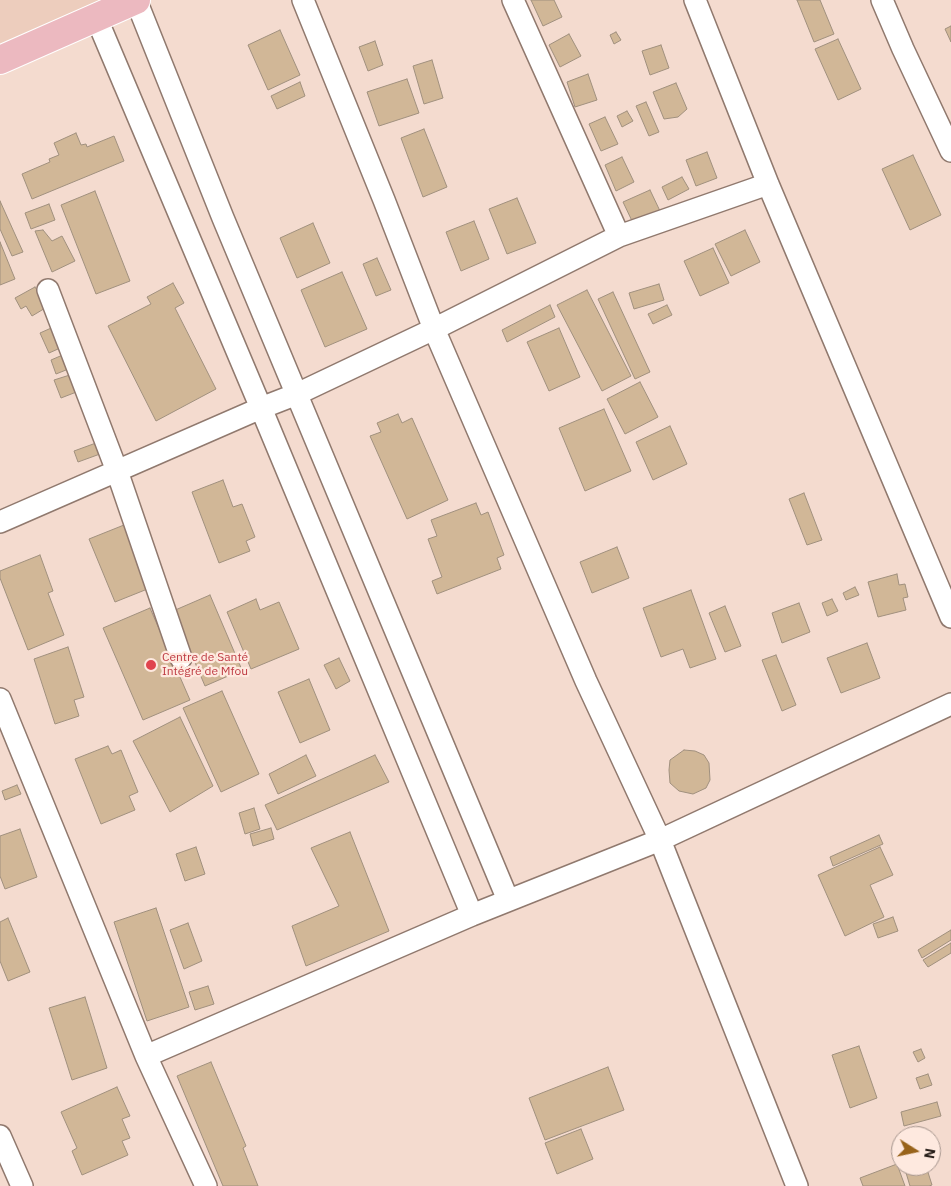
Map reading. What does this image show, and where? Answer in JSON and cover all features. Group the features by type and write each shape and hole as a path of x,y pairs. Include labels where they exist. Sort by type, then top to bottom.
{"main road":[{"path":"0,60 136,0"}],"street":[{"path":"136,0 223,218 508,900"},
{"path":"302,0 384,200 434,329 586,680 660,840 797,1186"},
{"path":"513,0 619,236"},
{"path":"695,0 768,184 951,617"},
{"path":"882,0 951,151"},
{"path":"96,17 472,915"},
{"path":"0,522 297,394 434,329 619,236 768,184"},
{"path":"48,290 117,471 181,658"},
{"path":"0,699 146,1056 206,1186"},
{"path":"146,1056 472,915 660,840 951,704"},
{"path":"0,1136 22,1186"}],"shaded area":[{"path":"0,0 124,0 0,54"}],"building":[{"path":"531,0 554,0 562,17 543,26"},
{"path":"797,0 820,0 834,34 814,42"},
{"path":"951,26 951,42 945,29"},
{"path":"280,30 300,75 268,90 248,45"},
{"path":"616,32 621,40 614,44 610,35"},
{"path":"569,34 581,56 560,67 549,45"},
{"path":"838,39 861,89 838,100 815,49"},
{"path":"375,41 383,65 368,71 359,47"},
{"path":"661,45 669,68 650,75 642,51"},
{"path":"432,60 443,98 424,104 413,66"},
{"path":"588,74 597,100 575,107 567,82"},
{"path":"407,79 419,113 379,126 367,92"},
{"path":"300,82 305,96 277,109 271,96"},
{"path":"676,83 687,109 678,117 664,119 653,92"},
{"path":"646,102 659,132 649,136 636,106"},
{"path":"627,111 633,121 622,127 617,116"},
{"path":"605,117 618,144 601,151 589,124"},
{"path":"424,129 447,187 423,197 401,138"},
{"path":"76,133 81,145 86,144 87,147 114,136 124,161 32,199 22,174 50,162 49,159 59,155 54,143"},
{"path":"707,152 717,178 696,186 686,160"},
{"path":"913,155 941,215 910,230 882,169"},
{"path":"622,157 634,182 616,191 605,165"},
{"path":"682,177 689,189 668,200 662,187"},
{"path":"650,190 660,211 633,223 623,202"},
{"path":"95,191 130,281 96,294 61,205"},
{"path":"517,198 536,243 507,254 489,209"},
{"path":"0,201 23,252 12,256 0,229"},
{"path":"49,204 55,220 31,229 25,213"},
{"path":"474,221 489,259 461,271 446,232"},
{"path":"313,223 330,263 297,278 280,238"},
{"path":"43,230 52,241 62,236 75,261 52,272 35,231"},
{"path":"745,230 760,262 731,276 715,244"},
{"path":"0,242 15,279 0,285"},
{"path":"713,248 729,283 700,296 684,261"},
{"path":"377,258 391,290 376,296 363,264"},
{"path":"342,272 367,329 325,347 301,290"},
{"path":"173,283 184,303 175,308 216,389 156,421 108,326 151,304 147,297"},
{"path":"659,284 664,300 634,309 629,293"},
{"path":"35,287 47,307 32,316 26,306 21,309 15,298"},
{"path":"587,290 631,376 602,391 557,305"},
{"path":"613,292 650,372 635,379 598,299"},
{"path":"550,305 555,317 507,342 502,330"},
{"path":"667,305 672,315 653,324 648,314"},
{"path":"58,325 67,345 49,353 40,333"},
{"path":"559,328 580,377 549,391 527,342"},
{"path":"65,354 71,368 56,374 51,360"},
{"path":"73,374 79,391 61,398 54,380"},
{"path":"640,382 658,417 625,434 607,399"},
{"path":"604,409 631,471 585,491 559,428"},
{"path":"398,414 402,423 412,418 448,500 407,519 370,436 381,432 377,423"},
{"path":"670,426 687,464 653,480 636,442"},
{"path":"96,443 100,454 78,462 74,451"},
{"path":"223,480 233,507 242,504 255,537 246,541 250,551 219,563 192,492"},
{"path":"804,493 822,540 807,545 789,499"},
{"path":"476,503 481,515 488,512 504,555 497,558 501,569 437,594 432,581 442,577 428,539 437,536 431,520"},
{"path":"124,525 150,588 115,602 89,539"},
{"path":"617,547 629,578 592,593 580,562"},
{"path":"40,555 53,591 48,593 64,635 28,650 0,578 0,571"},
{"path":"897,574 899,585 905,584 908,597 903,598 906,610 878,617 868,582"},
{"path":"855,587 859,595 846,600 843,593"},
{"path":"691,590 716,659 690,668 683,649 661,657 643,608"},
{"path":"210,595 242,670 205,686 173,611"},
{"path":"256,599 260,610 279,602 299,649 251,669 227,612"},
{"path":"832,599 838,611 827,616 822,603"},
{"path":"799,603 810,632 782,643 772,613"},
{"path":"725,606 741,646 725,652 709,613"},
{"path":"150,608 190,700 143,720 103,628"},
{"path":"867,643 880,678 841,693 827,658"},
{"path":"68,647 84,697 74,700 79,716 55,724 34,659"},
{"path":"776,655 796,705 782,711 762,660"},
{"path":"339,658 350,681 336,689 324,665"},
{"path":"309,679 330,730 300,743 278,692"},
{"path":"222,691 259,774 221,792 183,708"},
{"path":"180,717 213,786 170,812 133,741"},
{"path":"108,746 112,754 121,750 138,792 129,796 135,810 101,824 75,759"},
{"path":"684,750 695,751 704,755 709,763 710,780 706,788 693,794 679,791 670,783 670,760"},
{"path":"306,755 316,776 278,794 269,774"},
{"path":"375,755 389,782 277,830 265,805"},
{"path":"17,785 21,794 5,800 2,791"},
{"path":"254,808 260,829 245,834 239,813"},
{"path":"271,828 274,839 253,846 250,834"},
{"path":"20,829 37,877 5,889 0,876 0,836"},
{"path":"350,832 389,931 306,966 292,926 339,906 311,848"},
{"path":"879,835 883,844 833,866 830,857"},
{"path":"196,847 205,874 185,881 176,854"},
{"path":"880,847 893,875 870,885 884,917 845,936 818,875"},
{"path":"156,908 189,1007 147,1021 114,922"},
{"path":"893,917 898,931 878,938 873,924"},
{"path":"8,918 30,972 8,981 0,961 0,922"},
{"path":"188,923 202,961 184,969 170,930"},
{"path":"951,930 951,940 922,958 918,950"},
{"path":"951,943 951,953 928,967 923,960"},
{"path":"208,986 214,1004 195,1010 189,992"},
{"path":"85,997 107,1068 72,1080 49,1008"},
{"path":"859,1046 877,1098 850,1108 832,1055"},
{"path":"921,1049 925,1058 918,1062 913,1052"},
{"path":"211,1062 246,1146 243,1148 258,1186 223,1186 177,1076"},
{"path":"608,1067 624,1110 545,1140 529,1098"},
{"path":"928,1074 932,1085 920,1089 916,1078"},
{"path":"117,1087 130,1116 122,1119 130,1138 122,1141 128,1155 82,1175 72,1151 77,1148 61,1112"},
{"path":"937,1102 941,1116 904,1126 901,1112"},
{"path":"581,1129 593,1159 557,1174 545,1143"},
{"path":"891,1166 891,1176 901,1176 905,1186 863,1186 860,1178"},
{"path":"907,1176 929,1176 932,1185 929,1186 910,1186"}],"place":[{"name":"Centre de Santé Intégré de Mfou","path":"151,665"}]}
